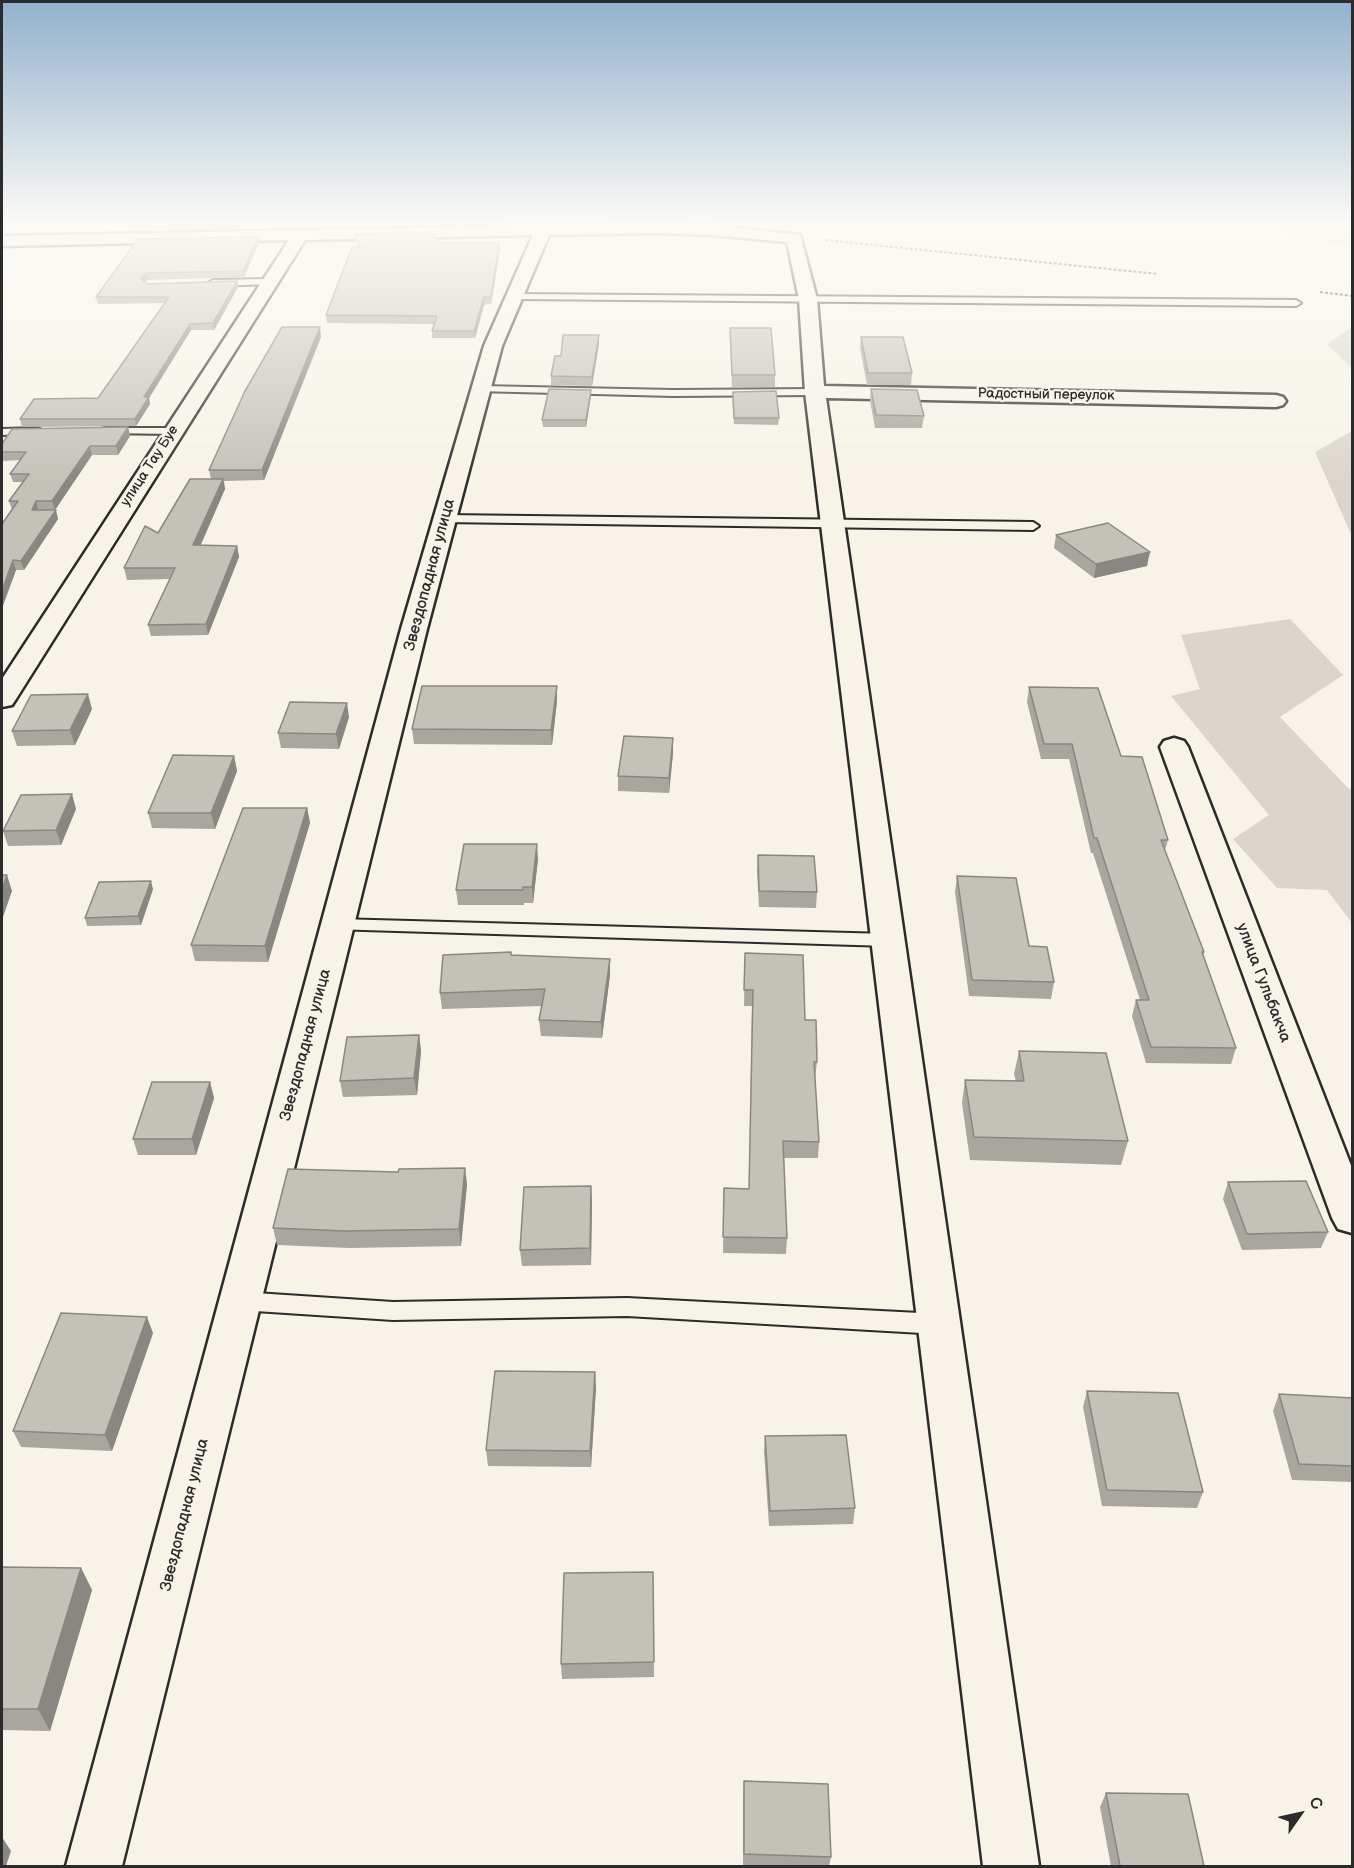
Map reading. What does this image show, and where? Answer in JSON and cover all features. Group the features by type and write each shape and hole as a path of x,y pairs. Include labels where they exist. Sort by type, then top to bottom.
{"street":[{"name":"улица Тау Буе","path":"2,699 8,680 250,309"},
{"name":"Звездопадная улица","path":"94,1866 445,519 493,346 510,309"},
{"path":"809,309 815,392 832,523 1011,1866"},
{"name":"Радостный переулок","path":"815,392 1276,401"},
{"name":"улица Гульбакча","path":"1174,747 1353,1218"}],"lane":[{"path":"481,389 674,393 815,392"},
{"path":"2,432 47,431"},
{"path":"93,431 172,431"},
{"path":"445,519 1033,526"},
{"path":"338,925 888,940"},
{"path":"240,1302 393,1311 627,1307 939,1324"}],"shaded area":[{"path":"1352,327 1352,368 1327,344"},
{"path":"1352,431 1352,532 1350,532 1315,452"},
{"path":"1290,619 1343,675 1280,717 1349,789 1352,788 1352,923 1327,890 1277,888 1233,839 1269,815 1171,696 1200,689 1181,635"}],"building":[{"path":"160,309 221,309 213,323 190,324 144,397 149,397 135,419 20,419 34,399 98,398"},
{"path":"328,309 480,309 474,331 432,331 437,316 326,315"},
{"path":"282,327 320,327 262,470 209,470 245,391"},
{"path":"730,328 771,328 775,375 732,375"},
{"path":"563,335 599,335 592,377 551,376 555,356 561,356"},
{"path":"861,337 903,337 912,373 868,373"},
{"path":"549,389 591,390 586,420 542,420"},
{"path":"871,389 917,390 924,416 876,415"},
{"path":"776,391 779,418 734,418 733,392"},
{"path":"128,427 116,446 90,446 52,501 36,501 32,510 56,510 21,561 13,560 2,591 2,524 18,501 9,501 29,474 10,474 26,452 2,452 2,444 12,429"},
{"path":"190,479 223,479 193,545 237,546 206,624 148,625 175,568 124,568 145,526 158,533"},
{"path":"1108,523 1150,552 1096,564 1056,535"},
{"path":"422,686 557,686 551,730 412,729"},
{"path":"1029,687 1098,688 1121,756 1142,757 1168,840 1161,840 1204,952 1202,952 1236,1048 1151,1047 1136,1000 1149,1000 1097,838 1094,838 1072,744 1044,744"},
{"path":"88,694 70,730 12,731 31,695"},
{"path":"290,702 347,703 336,734 278,733"},
{"path":"624,736 673,738 669,778 618,776"},
{"path":"173,755 234,756 211,813 148,813"},
{"path":"72,794 56,830 3,831 21,795"},
{"path":"243,808 307,808 265,946 191,945"},
{"path":"464,844 537,844 532,887 523,887 523,890 456,890"},
{"path":"758,855 814,856 817,892 759,891"},
{"path":"2,875 7,875 2,889"},
{"path":"957,876 1016,878 1029,946 1047,947 1054,982 972,980"},
{"path":"151,881 138,916 85,918 99,882"},
{"path":"511,952 511,955 610,959 601,1022 539,1020 545,989 440,993 443,955"},
{"path":"745,953 803,955 805,1020 816,1020 817,1062 814,1062 819,1142 783,1141 787,1238 723,1237 724,1188 749,1189 753,990 744,990"},
{"path":"419,1035 414,1078 340,1081 347,1037"},
{"path":"1019,1051 1106,1053 1128,1141 974,1137 965,1080 1024,1081"},
{"path":"152,1082 210,1082 192,1139 133,1139"},
{"path":"465,1168 459,1229 345,1231 273,1228 288,1169 398,1172 399,1169"},
{"path":"1306,1181 1328,1232 1247,1234 1228,1182"},
{"path":"591,1186 590,1248 520,1250 524,1187"},
{"path":"61,1313 147,1317 105,1435 13,1431"},
{"path":"495,1371 595,1372 590,1451 486,1450"},
{"path":"1087,1391 1178,1393 1203,1492 1107,1490"},
{"path":"1279,1394 1353,1398 1353,1466 1299,1464"},
{"path":"846,1435 855,1508 770,1511 765,1436"},
{"path":"2,1567 81,1568 38,1709 2,1709"},
{"path":"653,1572 654,1662 561,1664 564,1573"},
{"path":"744,1781 828,1784 831,1857 744,1854"},
{"path":"1106,1793 1188,1794 1204,1866 1120,1866"}]}
